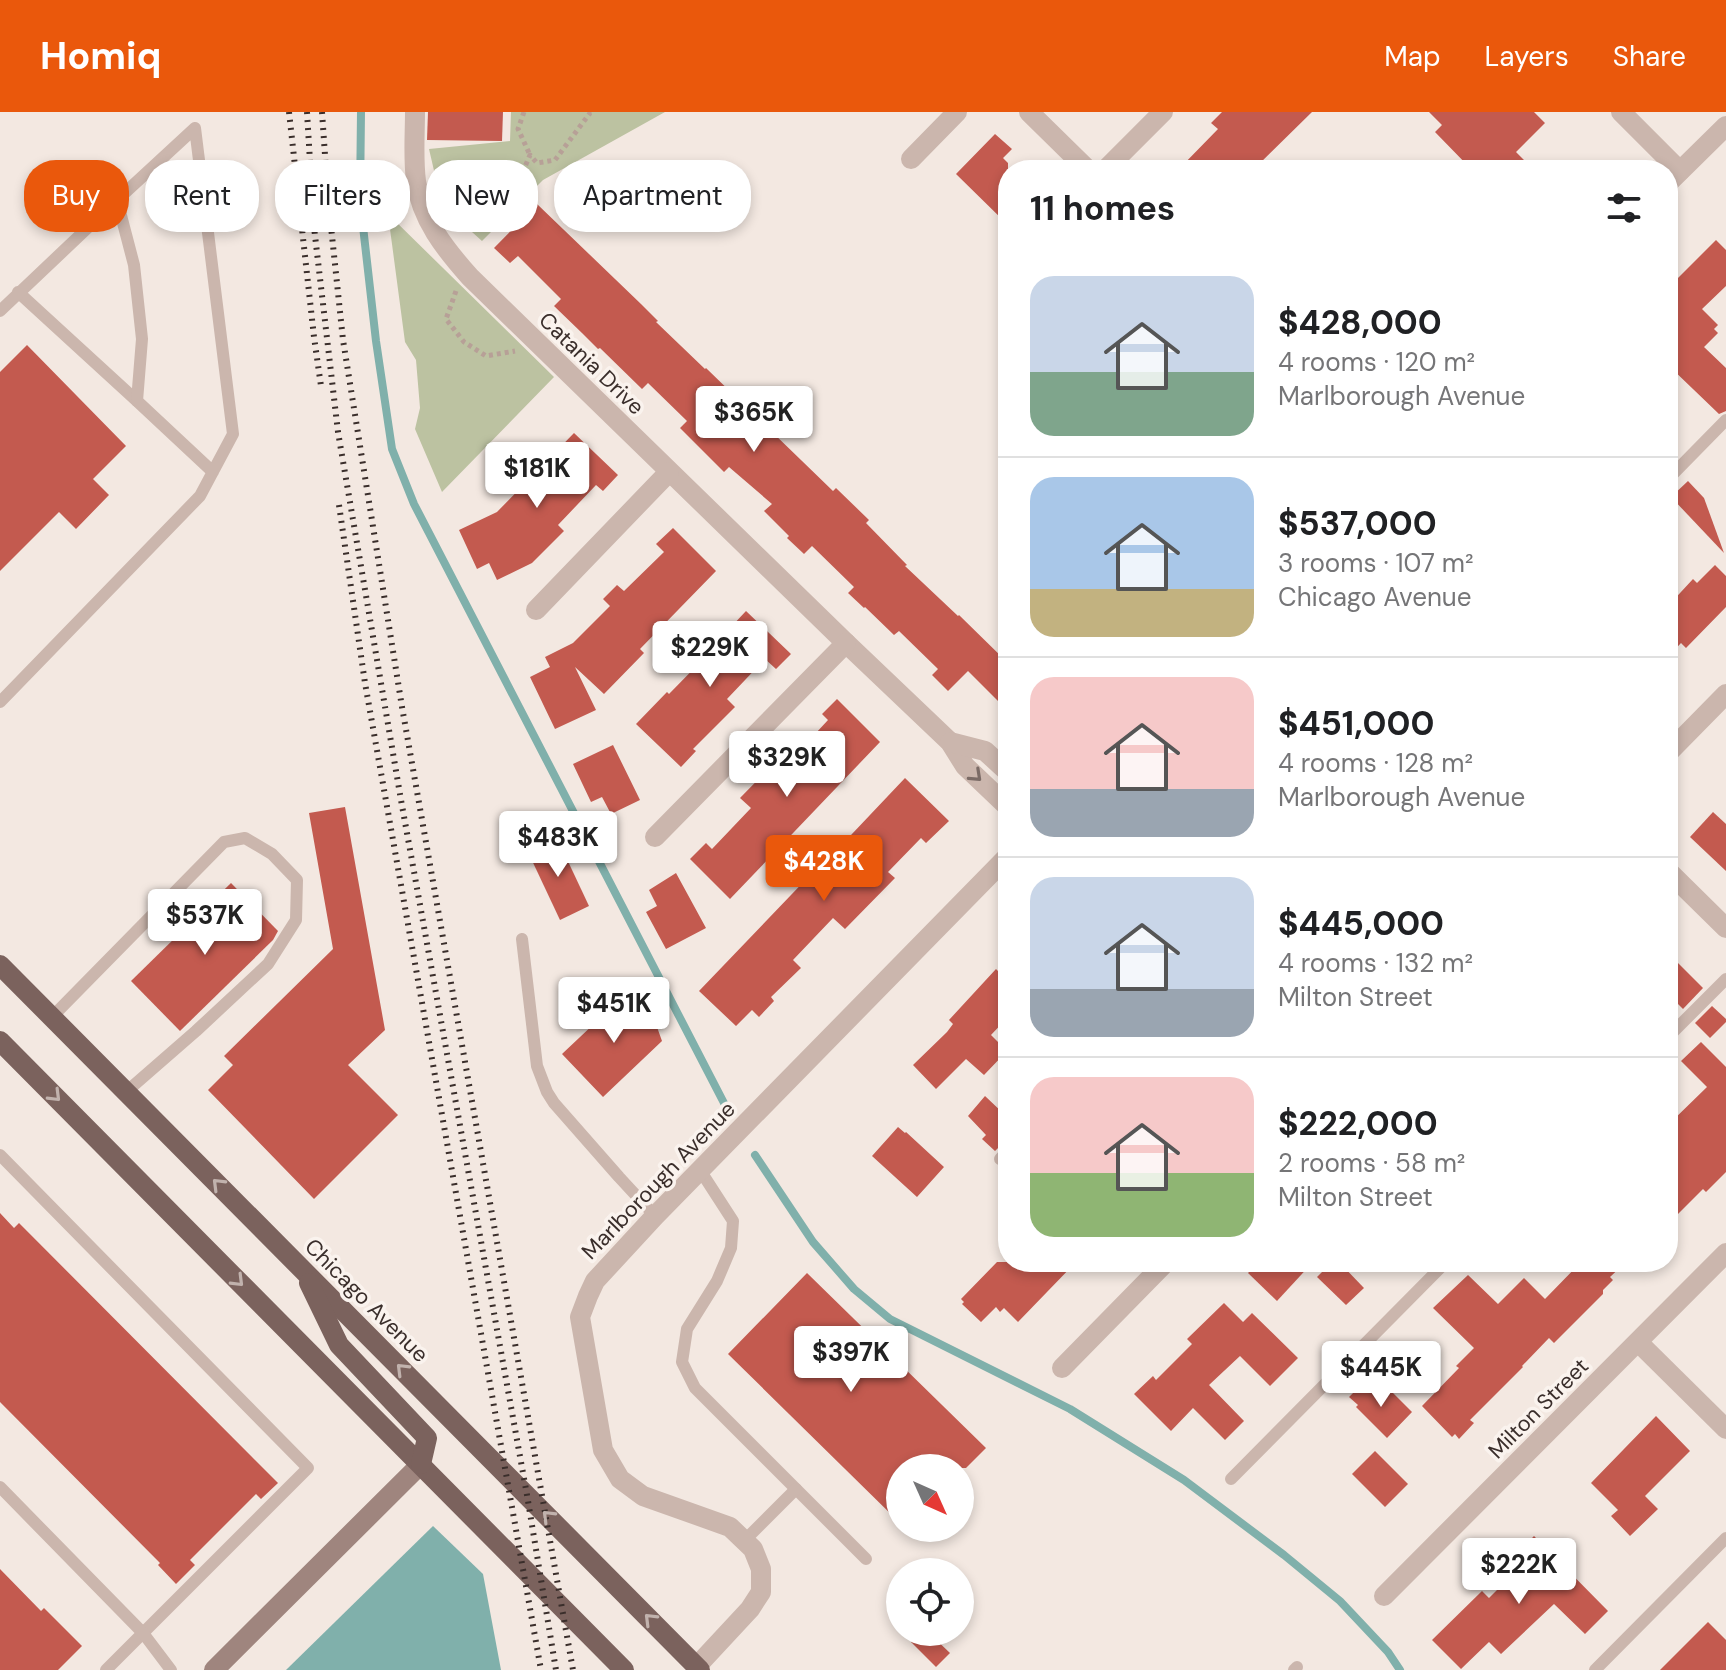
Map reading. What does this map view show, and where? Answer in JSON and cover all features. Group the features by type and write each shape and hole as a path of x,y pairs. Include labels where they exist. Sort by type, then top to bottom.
{"main road":[{"name":"Chicago Avenue","path":"0,965 697,1669"},
{"path":"0,1041 624,1670"},
{"path":"301,1267 339,1345 427,1438 421,1464"}],"street":[{"name":"Catania Drive","path":"415,112 419,197 430,226 448,253 669,472 950,742 965,766 998,797"},
{"path":"911,159 957,112"},
{"path":"1029,112 1078,160"},
{"path":"1115,160 1163,112"},
{"path":"1621,112 1660,160"},
{"path":"1678,173 1726,126"},
{"path":"536,610 669,472"},
{"path":"655,837 846,643"},
{"path":"1678,743 1726,694"},
{"name":"Catania Drive","path":"950,742 985,751 998,763"},
{"name":"Marlborough Avenue","path":"744,1541 730,1527 643,1496 620,1479 603,1450 580,1317 595,1281 655,1216 998,866"},
{"path":"1678,881 1726,928"},
{"name":"Milton Street","path":"1384,1596 1726,1253"},
{"path":"1062,1368 1156,1272"},
{"path":"1638,1342 1726,1429"},
{"path":"214,1670 421,1464"},
{"path":"697,1669 750,1609 761,1592 761,1569 753,1549 744,1541"}],"lane":[{"path":"0,702 200,496 233,434 195,128 129,189"},
{"path":"0,311 83,232"},
{"path":"125,232 134,265 142,339 137,401"},
{"path":"18,292 213,472"},
{"path":"1678,469 1726,420"},
{"path":"52,1017 224,842 245,838 272,854 297,880 296,920 268,964 126,1092"},
{"path":"522,939 537,1066 547,1092 655,1216"},
{"path":"1678,1027 1726,979"},
{"path":"0,1155 308,1468 106,1670"},
{"path":"700,1170 733,1221 731,1248 717,1281 687,1329 682,1362 695,1388 866,1559"},
{"path":"1231,1479 1436,1272"},
{"path":"0,1487 143,1633 171,1670"},
{"path":"744,1541 796,1489"},
{"path":"1595,1670 1726,1538"}],"path":[{"path":"524,112 518,129 537,163 555,160 590,113 595,112"},
{"path":"419,197 452,185 500,201 515,190 530,155"},
{"path":"456,288 446,319 464,342 486,356 516,351"}],"green space":[{"path":"511,112 665,112 579,160 554,160 554,174 538,185 538,160 432,160 429,149 510,141"},
{"path":"390,232 406,232 554,377 442,492 415,429 420,408 416,360 405,342"},
{"path":"472,232 491,232 482,241"}],"water":[{"path":"433,1526 483,1574 501,1670 286,1670"}],"building":[{"path":"428,112 503,112 502,141 427,140"},
{"path":"1222,112 1312,112 1263,160 1188,160 1218,129 1211,123"},
{"path":"1429,112 1534,112 1545,123 1516,152 1524,160 1462,160 1435,132 1442,125"},
{"path":"995,134 1012,149 1003,158 1005,160 998,160 998,215 956,174"},
{"path":"538,205 554,220 554,232 566,232 833,491 836,488 869,520 866,523 905,566 998,653 998,701 968,671 948,691 932,675 938,669 899,631 894,635 848,593 854,587 812,546 804,554 787,538 789,536 764,511 772,504 729,467 724,472 680,428 687,421 648,383 642,389 598,349 554,306 561,299 518,256 510,263 494,248 510,232 538,232"},
{"path":"1716,240 1726,250 1726,286 1702,309 1718,325 1714,329 1718,333 1704,347 1726,368 1726,411 1719,414 1678,375 1678,278"},
{"path":"27,345 126,446 93,479 109,495 76,529 59,512 0,571 0,372"},
{"path":"574,433 618,475 603,491 596,485 558,525 564,531 532,563 497,580 489,563 477,569 459,530 497,512"},
{"path":"1688,481 1704,498 1724,553 1678,504 1678,490"},
{"path":"673,528 716,571 640,649 644,653 604,694 575,667 596,710 555,729 530,677 550,667 545,657 573,643 610,606 603,599 617,585 624,591 664,552 656,544"},
{"path":"1715,565 1726,576 1726,607 1686,648 1681,643 1678,646 1678,595 1693,579 1697,583"},
{"path":"746,611 791,654 776,669 765,659 727,699 735,707 693,749 696,751 681,767 636,724 717,645"},
{"path":"837,699 880,742 730,899 690,859 706,843 712,849 751,808 740,798 783,754 790,761 828,720 822,714"},
{"path":"613,745 640,800 611,814 602,797 591,802 573,764"},
{"path":"905,778 949,821 926,843 921,838 888,872 895,878 845,929 833,918 793,960 801,968 771,997 774,1001 759,1017 752,1010 736,1026 699,991"},
{"path":"345,807 385,1030 348,1065 398,1115 314,1199 208,1090 233,1065 224,1056 333,949 309,813"},
{"path":"1713,812 1726,824 1726,871 1690,837"},
{"path":"557,838 589,906 560,920 528,852"},
{"path":"676,873 706,928 666,949 646,912 657,906 649,890"},
{"path":"231,883 278,931 273,940 180,1031 131,981"},
{"path":"1678,963 1703,988 1683,1009 1678,1004"},
{"path":"996,969 998,1028 991,1035 998,1042 998,1060 984,1075 966,1059 936,1089 913,1065 947,1032 953,1024 949,1020"},
{"path":"625,991 657,1027 662,1041 603,1097 562,1054"},
{"path":"1712,1006 1726,1022 1710,1038 1695,1023"},
{"path":"1701,1042 1726,1067 1726,1172 1678,1214 1678,1115 1707,1087 1681,1061"},
{"path":"985,1096 998,1108 998,1148 995,1151 982,1139 986,1135 968,1116"},
{"path":"898,1127 944,1167 917,1197 872,1156"},
{"path":"0,1213 14,1228 19,1223 278,1483 261,1499 256,1494 190,1560 195,1565 176,1584 158,1565 160,1563 0,1402"},
{"path":"997,1262 998,1272 1066,1272 1018,1322 1004,1308 1000,1312 996,1307 981,1322 962,1304 961,1299"},
{"path":"1249,1272 1304,1272 1277,1301"},
{"path":"1322,1272 1349,1272 1364,1288 1346,1305 1317,1277"},
{"path":"1571,1272 1615,1272 1603,1294 1554,1343 1549,1338 1470,1420 1474,1423 1459,1439 1455,1434 1452,1437 1422,1406 1474,1348 1433,1308 1468,1275 1498,1304 1524,1278 1545,1299"},
{"path":"807,1273 986,1448 974,1460 974,1454 886,1454 886,1509 728,1354"},
{"path":"1224,1303 1243,1322 1252,1313 1298,1358 1270,1386 1240,1356 1209,1385 1244,1421 1225,1440 1193,1408 1171,1431 1134,1394 1153,1376 1156,1380 1192,1344 1187,1339"},
{"path":"1363,1383 1381,1400 1390,1390 1412,1412 1387,1438 1349,1397"},
{"path":"1656,1416 1690,1451 1645,1496 1658,1509 1630,1536 1611,1516 1618,1510 1591,1483"},
{"path":"1375,1451 1408,1484 1385,1507 1352,1474"},
{"path":"1534,1536 1608,1611 1585,1634 1554,1604 1501,1654 1489,1642 1461,1669 1432,1640 1482,1591 1489,1598 1519,1568 1510,1560"},
{"path":"0,1569 41,1611 44,1608 82,1646 58,1670 0,1670"},
{"path":"1708,1622 1726,1640 1726,1670 1660,1670"},
{"path":"915,1646 943,1646 950,1653 936,1667"}],"waterway":[{"path":"361,112 360,200 392,449 414,504 724,1103"},
{"path":"755,1155 813,1242 854,1289 890,1319 1070,1409 1184,1480 1340,1601 1388,1652 1400,1670"}],"railway":[{"path":"289,112 321,386"},
{"path":"307,112 314,227 338,432 556,1670"},
{"path":"322,112 343,340 402,707 573,1670"},
{"path":"339,505 365,683 541,1670"}]}
